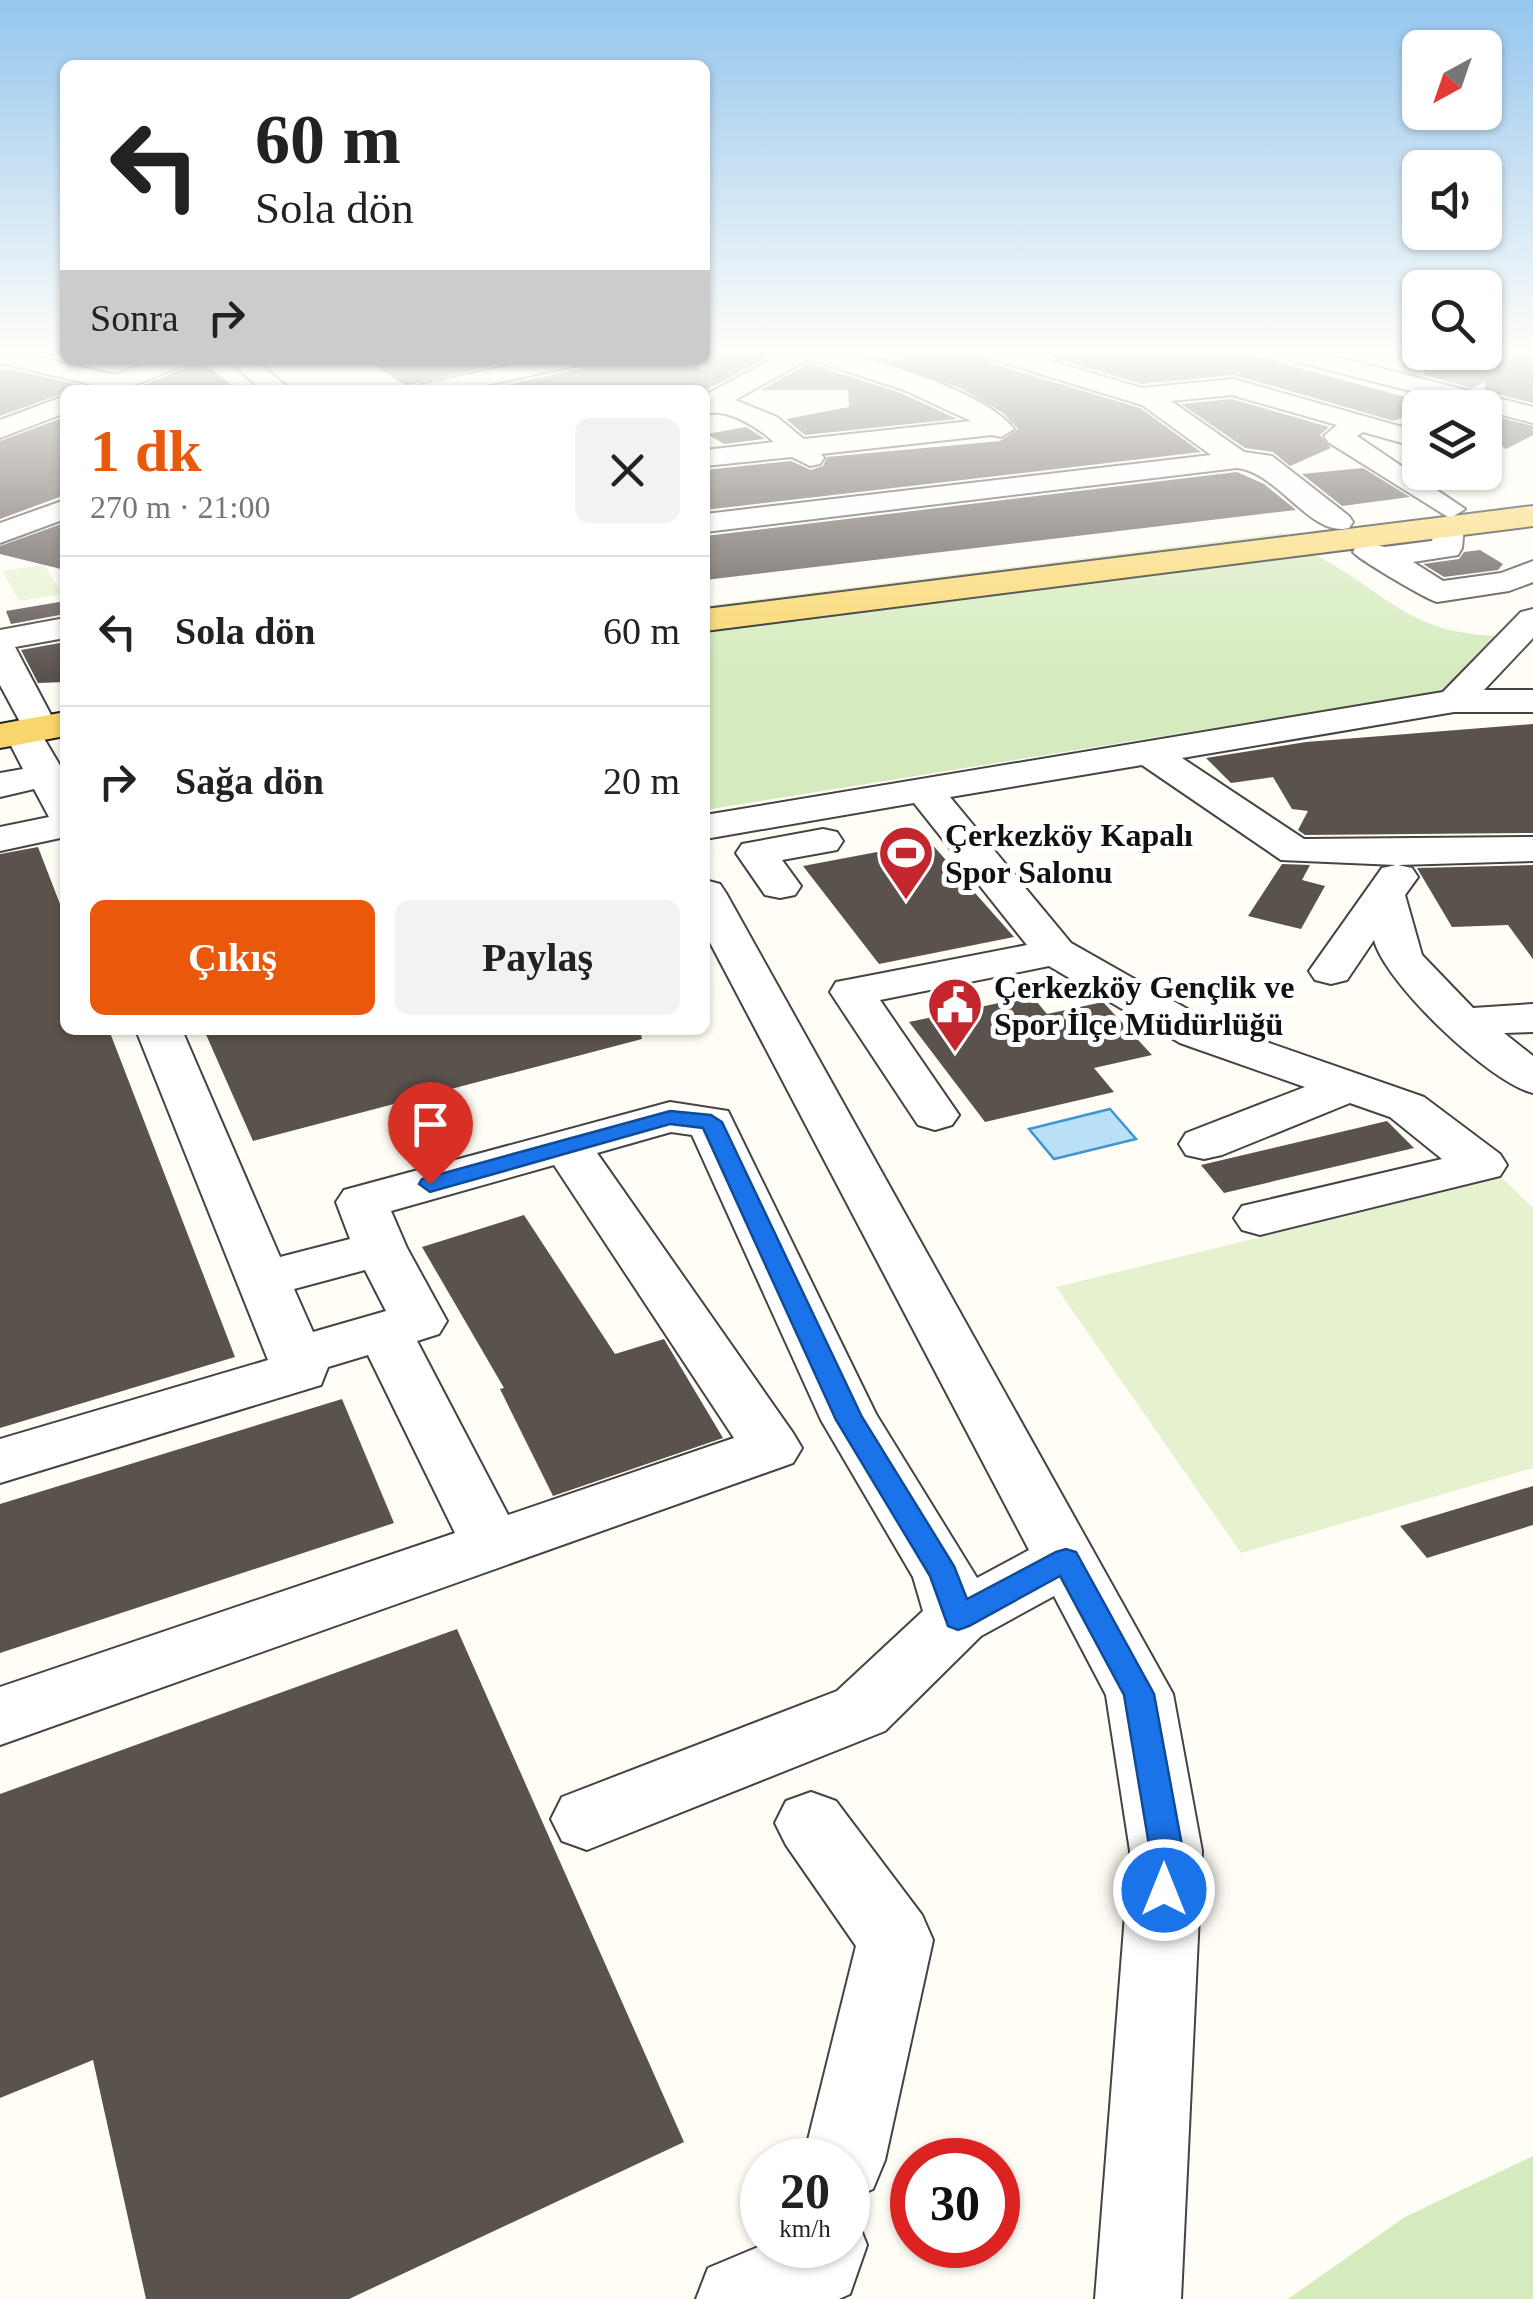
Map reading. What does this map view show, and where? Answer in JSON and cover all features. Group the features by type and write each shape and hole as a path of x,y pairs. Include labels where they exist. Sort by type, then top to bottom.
{"main road":[{"path":"710,619 1336,538 1533,498"},
{"path":"1449,517 1533,516"},
{"path":"710,596 1336,538"}],"street":[{"path":"812,461 840,488"},
{"path":"1042,461 1068,481"},
{"path":"710,522 840,488 1068,481 1226,461"},
{"path":"1253,461 1262,462 1336,538 1437,592 1509,581 1533,570"},
{"path":"1377,461 1449,517"},
{"path":"1384,466 1394,461"},
{"path":"0,534 60,511"},
{"path":"1454,701 1533,619"},
{"path":"0,640 60,629"},
{"path":"0,650 60,802"},
{"path":"780,886 756,853 934,805 1150,753 1454,701 1533,701"},
{"path":"1150,753 1294,851 1415,853 1533,848"},
{"path":"0,785 60,802"},
{"path":"0,839 60,802"},
{"path":"710,826 934,805"},
{"path":"934,805 1056,952 1196,1033 1407,1108 1482,1165 1260,1218"},
{"path":"1331,971 1415,853"},
{"path":"1384,895 1401,958 1462,1022 1533,1079"},
{"path":"710,902 1139,1694 1166,1851 1138,2299"},
{"path":"935,1115 852,992 1056,952"},
{"path":"1462,1022 1533,1018"},
{"path":"0,1461 301,1371 161,1035"},
{"path":"1204,1144 1349,1087"},
{"path":"295,1357 419,1321 380,1248 362,1202 670,1117 711,1122 850,1420 944,1574 958,1618"},
{"path":"0,1716 772,1448 568,1148"},
{"path":"264,1280 380,1248"},
{"path":"384,1332 492,1545"},
{"path":"587,1819 861,1711 958,1618 1066,1560"},
{"path":"811,1823 895,1940 849,2138"},
{"path":"739,2299 811,2268"}],"green space":[{"path":"1284,533 1290,537 710,610 710,605"},
{"path":"1316,555 1422,620 1445,629 1503,636 1448,690 710,809 710,630"},
{"path":"44,565 60,594 19,601 3,571"},
{"path":"1502,1178 1533,1208 1533,1468 1241,1553 1056,1287"},
{"path":"1533,2156 1533,2299 1288,2299 1405,2217"}],"water":[{"path":"1110,1109 1136,1139 1054,1159 1029,1129"}],"building":[{"path":"0,461 60,461 60,497 0,519"},
{"path":"788,461 811,470 825,461 1122,461 710,509 710,469"},
{"path":"1363,468 1410,497 1342,506 1302,474"},
{"path":"1237,472 1264,484 1296,510 710,579 710,535"},
{"path":"60,524 60,569 0,554 0,546"},
{"path":"1480,550 1503,564 1498,570 1444,577 1423,564 1459,559 1464,552"},
{"path":"60,602 60,615 11,624 6,611"},
{"path":"60,643 60,682 38,683 21,650"},
{"path":"1533,724 1533,833 1305,835 1298,830 1308,811 1292,809 1273,777 1231,783 1206,758 1306,742"},
{"name":"Çerkezköy Kapalı Spor Salonu","path":"930,842 1014,937 879,964 803,866"},
{"path":"38,847 60,904 60,1035 111,1035 235,1357 0,1428 0,854"},
{"path":"1282,864 1310,865 1302,880 1325,886 1301,929 1248,916"},
{"path":"1533,865 1533,959 1508,925 1452,927 1417,868"},
{"path":"1032,996 1047,1014 1103,1002 1152,1055 1094,1068 1114,1092 985,1122 909,1022"},
{"path":"206,1035 641,1035 642,1039 253,1141"},
{"path":"1387,1121 1414,1148 1224,1193 1201,1165"},
{"path":"524,1215 615,1354 664,1339 723,1438 553,1496 500,1389 504,1388 422,1247"},
{"path":"342,1399 394,1523 0,1653 0,1504"},
{"path":"1533,1486 1533,1525 1427,1558 1400,1526"},
{"path":"457,1629 684,2142 349,2299 146,2299 93,2060 0,2098 0,1794"}],"place":[{"name":"Çerkezköy Kapalı Spor Salonu","path":"906,902"},
{"name":"Çerkezköy Gençlik ve Spor İlçe Müdürlüğü","path":"955,1054"}],"route":[{"path":"430,1184 670,1117 711,1122 850,1420 944,1574 958,1618 1066,1560 1139,1694 1166,1851 1164,1890"}]}
